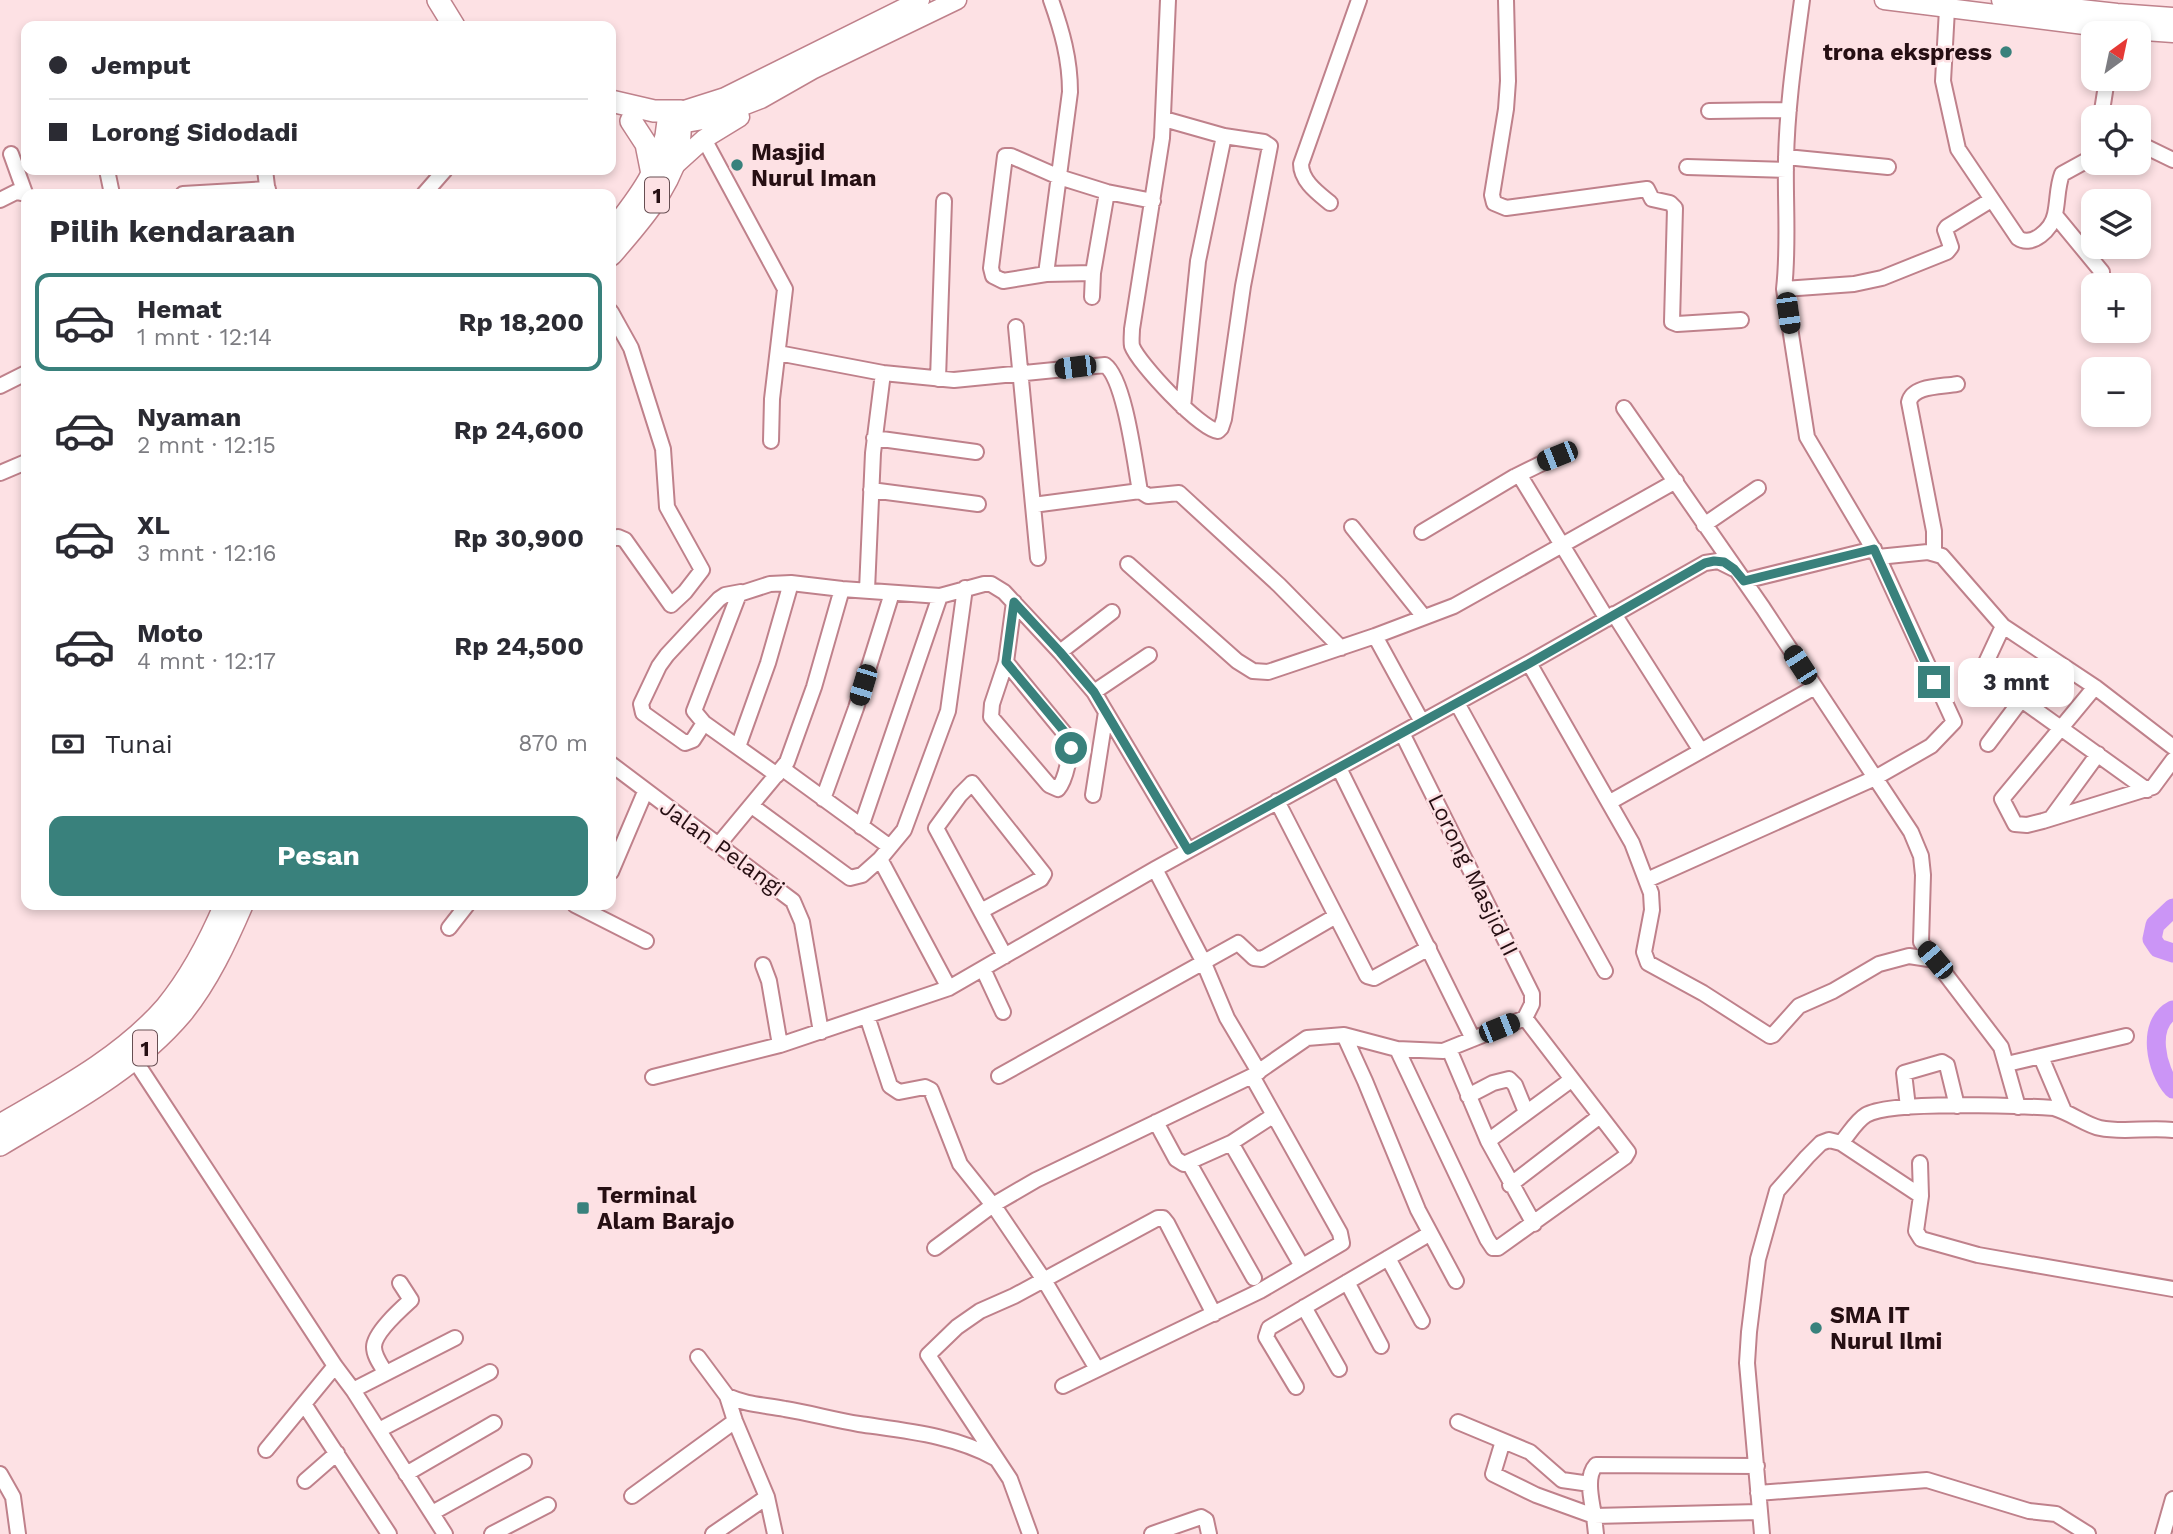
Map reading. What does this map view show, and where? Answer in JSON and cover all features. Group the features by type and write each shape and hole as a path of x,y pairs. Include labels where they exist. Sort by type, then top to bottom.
{"highway":[{"path":"438,0 451,21"},
{"path":"455,0 467,21"},
{"path":"616,102 675,118"},
{"path":"621,118 675,118"},
{"path":"621,118 646,145 662,171"},
{"name":"1","path":"616,249 647,212 662,171 660,158 675,118"},
{"name":"1","path":"616,227 662,171"},
{"name":"1","path":"0,1125 60,1090 111,1055 165,1008 192,967 222,910"},
{"name":"1","path":"0,1145 86,1093 134,1059 181,1013 195,995 240,910"}],"main road":[{"path":"675,118 929,3 957,0"},
{"path":"1884,0 2081,27"},
{"path":"2001,0 2173,17"},
{"path":"675,118 709,119 761,99 929,3"},
{"path":"2151,32 2173,33"},
{"path":"662,171 704,139 745,114 761,99"}],"street":[{"path":"1046,274 1070,92 1070,67 1065,40 1051,0"},
{"path":"1164,118 1224,136 1264,142 1270,146 1243,286 1223,425 1218,431 1209,429 1183,407 1132,346 1132,329 1164,118 1168,0"},
{"path":"1330,203 1311,188 1301,170 1301,164 1359,0"},
{"path":"1506,0 1508,90 1492,195 1494,203 1506,208 1647,189 1652,199 1670,203 1675,208 1672,321 1677,324 1741,320"},
{"path":"1647,880 1875,778 1931,746 1954,722 1876,553 1805,433 1784,289 1787,268 1786,163 1789,110 1802,0"},
{"path":"1947,9 1943,81 1958,149 2018,238 2024,242 2035,240 2055,215 2062,174 2081,164"},
{"path":"1709,111 1789,110"},
{"path":"1183,407 1198,261 1224,136"},
{"path":"704,139 785,289 772,399 771,441"},
{"path":"2151,149 2173,160"},
{"path":"11,154 24,189"},
{"path":"1093,273 1046,274 1003,281 992,274 1003,159 1007,155 1011,156 1059,177 1107,192 1153,201"},
{"path":"1687,167 1786,163 1888,167"},
{"path":"428,189 441,175"},
{"path":"0,200 16,192 21,193"},
{"path":"1092,297 1093,273 1107,192"},
{"path":"1784,289 1854,284 1882,278 1947,252 1951,247 1945,230 1947,227 1991,200"},
{"path":"938,379 944,201"},
{"path":"2055,215 2102,273"},
{"path":"616,321 631,348 663,449 667,507 701,567 701,572 671,605 625,540 616,538"},
{"path":"1016,327 1038,558"},
{"path":"778,353 883,373 938,379 968,380 1102,364 1110,368 1126,412 1140,491"},
{"path":"867,590 874,439 883,373"},
{"path":"0,386 21,376"},
{"path":"1934,552 1934,531 1909,402 1910,397 1917,391 1957,384"},
{"path":"1624,408 1744,581 1918,845 1923,875 1921,938 1924,947 1998,1041 2018,1107"},
{"path":"874,439 976,452"},
{"path":"1422,532 1517,475 1557,456"},
{"path":"0,473 21,464"},
{"path":"1517,475 1522,478 1562,547 1701,751"},
{"path":"1128,564 1224,651 1253,671 1262,672 1280,669 1341,648 1464,601 1676,481"},
{"path":"1704,525 1758,488"},
{"path":"871,490 978,504"},
{"path":"1033,505 1140,491 1147,496 1175,492 1183,496 1279,585 1341,648"},
{"path":"1352,527 1424,617"},
{"path":"1744,581 1876,553 1934,552 1945,559 2003,626 2095,687 2173,747"},
{"path":"653,1077 780,1045 949,988 1188,850 1710,561 1724,562 1734,569"},
{"path":"737,747 768,663 791,583"},
{"path":"704,723 693,740 685,743 643,713 641,704 659,666 722,596 770,584 791,583 940,596 991,584 1014,602 1094,692 1188,850"},
{"path":"752,806 850,878 862,875 885,853 904,830 948,710 965,588"},
{"path":"719,844 780,772 814,687 842,589"},
{"path":"741,592 735,599 694,713 737,747 823,799 861,827 885,853 949,988"},
{"path":"823,799 856,708 892,593"},
{"path":"861,827 940,596"},
{"path":"1006,662 1070,740 1062,783 1058,789 1049,785 991,717 992,704 1006,662 1014,602"},
{"path":"1060,652 1112,612"},
{"path":"2003,626 1983,671 2147,790"},
{"path":"1375,636 1422,722"},
{"path":"1094,692 1149,655"},
{"path":"1530,663 1627,832 1647,880 1652,901 1644,952 1647,963 1703,993 1770,1036 1799,1006 1833,991 1879,964 1909,956 1935,960"},
{"path":"1609,802 1815,687"},
{"path":"2095,687 2002,799 2012,821 2020,826 2147,790 2156,785 2173,760"},
{"path":"1988,744 2022,699"},
{"path":"1457,703 1605,971"},
{"path":"1093,795 1106,712"},
{"name":"Lorong Masjid II","path":"1402,733 1532,994 1532,1003 1525,1018"},
{"path":"2052,817 2098,754"},
{"name":"Jalan Pelangi","path":"616,768 789,897 797,906 821,1032"},
{"path":"1339,768 1473,1039"},
{"path":"981,911 1041,879 1044,874 972,783 936,828 1005,956"},
{"path":"616,860 645,792"},
{"path":"1277,802 1369,978 1374,978 1429,948"},
{"path":"1063,1386 1260,1291 1342,1243 1340,1233 1274,1115 1203,961 1155,869"},
{"path":"449,928 463,910"},
{"path":"583,910 646,941"},
{"path":"999,1076 1238,943 1254,958 1262,959 1336,916"},
{"path":"764,965 780,1045"},
{"path":"983,968 1003,1012"},
{"path":"867,1016 890,1086 895,1091 902,1092 925,1087 930,1089 960,1164 993,1205 1044,1280 1097,1369"},
{"path":"935,1248 993,1205 1049,1173 1256,1074 1307,1038 1344,1035 1397,1049 1436,1051 1448,1049 1525,1018 1627,1150 1626,1155 1499,1248 1491,1246 1397,1049"},
{"path":"1344,1035 1429,1234 1456,1281"},
{"path":"2007,1064 2126,1036"},
{"path":"1448,1049 1488,1141 1534,1224"},
{"path":"2041,1056 2064,1111"},
{"path":"134,1059 445,1534"},
{"path":"1908,1107 1904,1073 1942,1062 1947,1065 1957,1106"},
{"path":"1468,1096 1493,1083 1509,1079 1515,1085 1526,1112"},
{"path":"1488,1141 1571,1080"},
{"path":"1841,1143 1867,1114 1908,1107 2054,1108 2102,1129 2173,1130"},
{"path":"1156,1122 1176,1159 1180,1163 1189,1163 1231,1143 1274,1115"},
{"path":"1510,1185 1600,1116"},
{"path":"1762,1534 1747,1363 1758,1259 1775,1195 1780,1186 1821,1143 1832,1140 1841,1143 1921,1196"},
{"path":"1231,1143 1299,1261"},
{"path":"1189,1163 1254,1278"},
{"path":"1920,1163 1921,1196 1916,1231 1922,1240 1978,1255 2173,1289"},
{"path":"1030,1534 1010,1479 928,1355 957,1326 980,1311 1163,1218 1214,1314"},
{"path":"1296,1387 1266,1337 1269,1328 1429,1234"},
{"path":"1388,1258 1422,1321"},
{"path":"1347,1282 1381,1346"},
{"path":"385,1372 375,1353 374,1343 380,1332 411,1300 400,1283"},
{"path":"1304,1307 1339,1368"},
{"path":"353,1390 455,1338"},
{"path":"698,1357 727,1396 767,1497 775,1534"},
{"path":"266,1450 335,1366"},
{"path":"379,1430 490,1372"},
{"path":"727,1396 751,1405 934,1436 971,1446 995,1458"},
{"path":"304,1404 389,1534"},
{"path":"632,1496 735,1421"},
{"path":"1458,1422 1534,1455 1562,1480 1590,1484"},
{"path":"406,1474 494,1423"},
{"path":"1503,1441 1492,1471 1494,1475 1535,1495 1594,1516 1759,1512"},
{"path":"304,1481 337,1453"},
{"path":"432,1513 524,1462"},
{"path":"1596,1534 1590,1484 1592,1470 1596,1465 1757,1466"},
{"path":"0,1474 13,1497 18,1534"},
{"path":"1758,1493 1927,1480 2029,1511 2056,1514 2088,1534"},
{"path":"713,1534 767,1497"},
{"path":"2163,1534 2173,1499"},
{"path":"492,1534 548,1505"},
{"path":"1152,1534 1201,1517 1206,1520 1209,1534"}],"waterway":[{"path":"2173,908 2155,925 2152,939 2158,948 2173,953"},
{"path":"2173,1010 2159,1026 2156,1048 2162,1071 2173,1089"}],"place":[{"name":"trona ekspress","path":"2006,52"},
{"name":"Masjid Nurul Iman","path":"737,165"},
{"name":"Terminal Alam Barajo","path":"583,1208"},
{"name":"SMA IT Nurul Ilmi","path":"1816,1328"}],"route":[{"path":"1071,748 1068,736 1006,662 1014,602 1094,692 1188,850 1710,561 1724,562 1744,581 1874,549 1934,682"}]}
